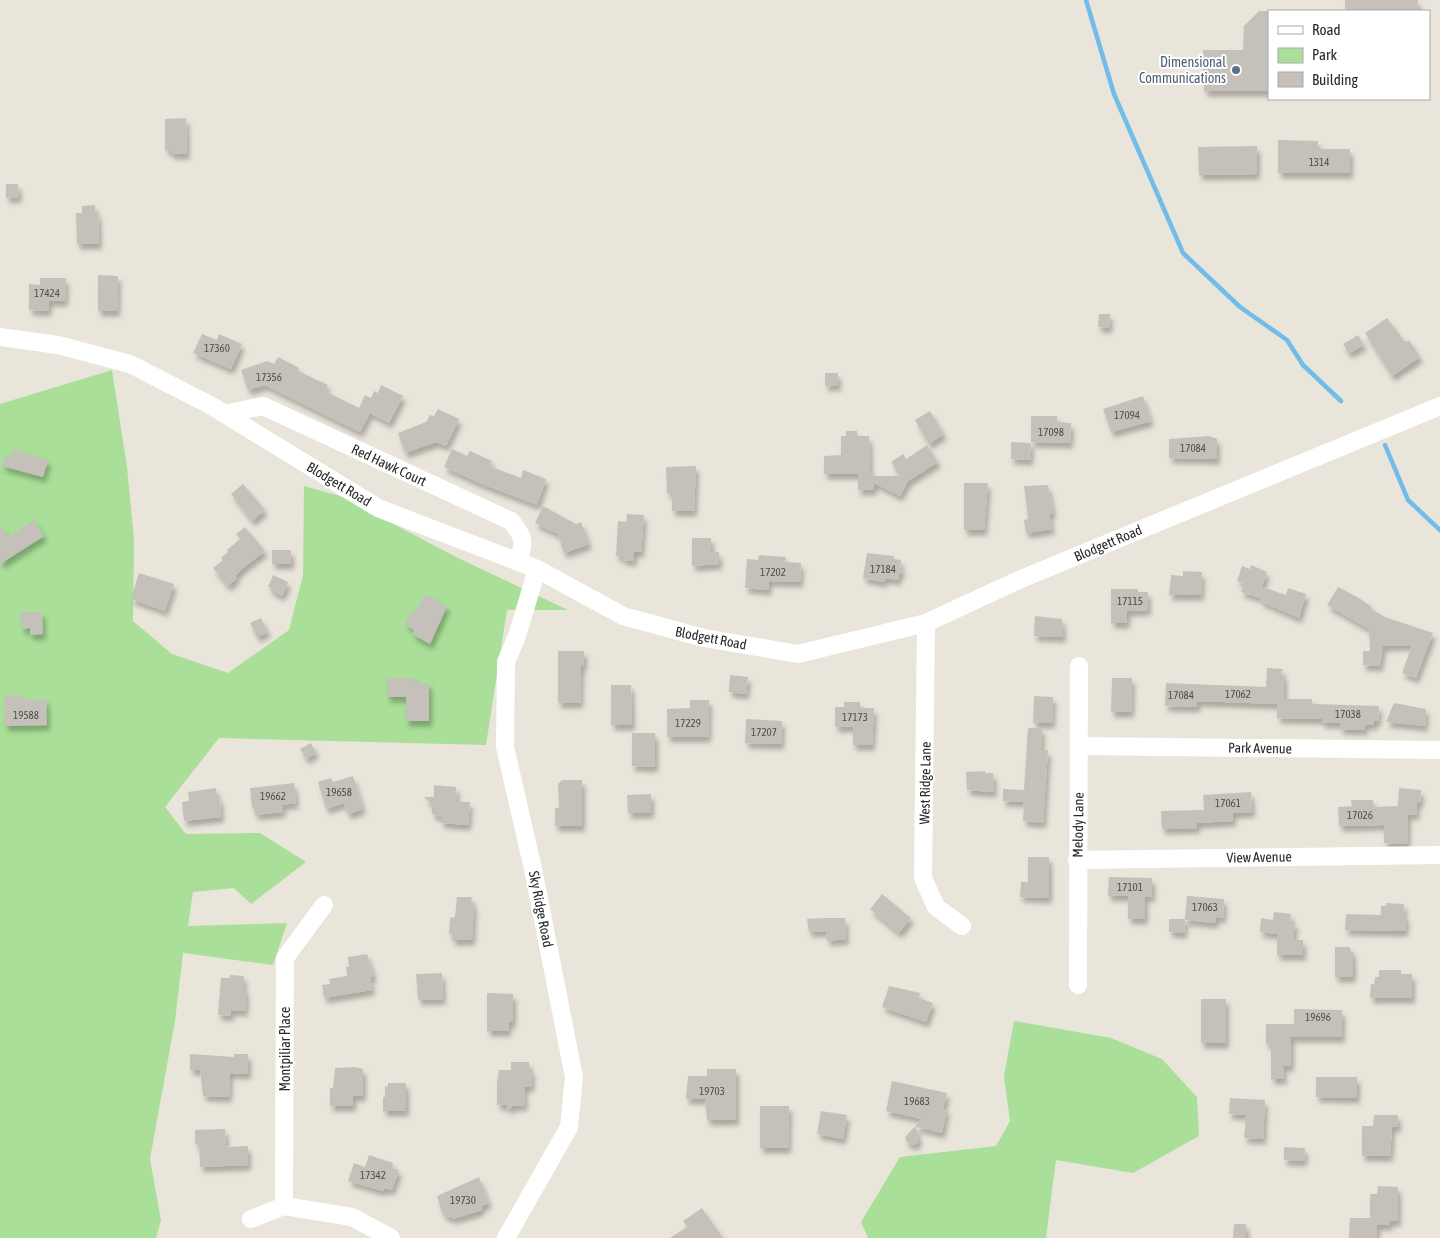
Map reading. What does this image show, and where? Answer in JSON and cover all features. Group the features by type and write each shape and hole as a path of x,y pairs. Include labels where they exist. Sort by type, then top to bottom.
{"street":[{"name":"Blodgett Road","path":"0,337 58,345 130,364 224,414 378,508 537,569 623,616 704,638 798,654 926,623 1021,579 1440,406"},
{"name":"Red Hawk Court","path":"224,414 263,406 511,522 522,534 523,549 517,561"},
{"name":"Sky Ridge Road","path":"506,1238 569,1127 574,1077 533,869 505,747 506,662 517,636 537,569"},
{"name":"West Ridge Lane","path":"926,623 923,878 936,907 962,926"},
{"name":"Melody Lane","path":"1078,985 1079,666"},
{"name":"Park Avenue","path":"1080,746 1440,750"},
{"name":"View Avenue","path":"1077,860 1440,855"},
{"name":"Montpiliar Place","path":"284,1206 285,958 324,905"},
{"path":"251,1219 284,1206 352,1218 391,1238"}],"green space":[{"path":"112,370 127,467 134,539 133,621 172,654 228,673 289,630 303,575 304,486 340,496 460,559 568,610 507,610 486,745 219,738 165,807 186,834 260,833 306,862 251,904 234,888 193,892 188,926 287,923 273,965 183,953 175,1021 150,1159 161,1220 156,1238 0,1238 0,404"},
{"path":"1014,1021 1111,1038 1162,1059 1197,1097 1199,1136 1133,1173 1056,1160 1046,1238 868,1238 861,1222 900,1157 996,1146 1010,1121 1004,1076"}],"building":[{"path":"1345,0 1418,0 1417,10 1345,10"},
{"name":"Dimensional Communications","path":"1259,11 1268,11 1268,91 1204,91 1203,50 1243,50 1244,26"},
{"path":"186,118 187,154 171,154 171,150 165,150 165,119"},
{"path":"1278,140 1318,141 1318,149 1350,149 1350,173 1278,173"},
{"path":"1257,146 1257,174 1199,175 1198,147"},
{"path":"6,184 18,184 19,197 6,198"},
{"path":"95,205 95,213 98,213 99,244 77,244 76,213 82,213 82,206"},
{"path":"98,275 118,276 117,311 98,311"},
{"path":"40,278 66,278 65,301 49,301 48,311 29,310 29,284 40,285"},
{"path":"1099,314 1110,314 1109,328 1098,327"},
{"path":"1387,318 1405,342 1409,340 1420,357 1392,376 1365,333"},
{"path":"202,334 217,340 219,334 242,344 231,369 193,353"},
{"path":"1358,335 1364,345 1349,353 1343,344"},
{"path":"278,357 299,368 298,371 328,385 325,391 359,408 365,395 371,398 374,391 378,393 381,385 403,396 389,423 370,413 360,432 265,385 248,390 241,370 267,361 274,364"},
{"path":"825,373 838,373 838,385 825,386"},
{"path":"1143,396 1151,421 1111,432 1103,409"},
{"path":"438,409 459,419 446,446 436,442 405,453 398,433 426,422 430,415 434,416"},
{"path":"930,411 944,434 929,444 915,420"},
{"path":"1031,416 1057,416 1057,422 1071,423 1070,443 1031,442"},
{"path":"846,431 857,431 857,436 869,436 870,475 874,472 874,476 900,476 891,462 903,454 906,459 927,445 938,462 908,481 900,496 874,483 874,490 858,490 858,474 824,474 824,456 841,455 841,436 846,436"},
{"path":"1209,436 1217,439 1217,459 1169,458 1169,439"},
{"path":"1011,442 1031,443 1030,460 1011,459"},
{"path":"13,449 48,460 43,477 2,466 5,456 11,458"},
{"path":"452,449 467,456 470,451 492,461 489,466 521,478 523,470 546,479 537,505 444,467"},
{"path":"696,466 694,511 672,511 672,493 667,493 666,467"},
{"path":"964,483 988,483 984,530 964,530"},
{"path":"243,484 265,510 252,521 231,494"},
{"path":"1048,485 1053,513 1049,514 1052,529 1026,533 1024,520 1028,519 1024,486"},
{"path":"543,506 576,524 581,522 589,544 564,553 558,534 535,523"},
{"path":"627,514 644,515 641,552 634,552 634,561 623,560 623,557 616,556 618,521 626,522"},
{"path":"34,520 44,536 0,564 0,525 8,537"},
{"path":"245,527 265,551 243,568 235,576 237,578 228,586 213,568 223,560 221,558 228,552 227,550 240,539 236,534"},
{"path":"692,538 711,538 711,552 719,552 719,564 692,566"},
{"path":"272,550 291,550 291,564 272,564"},
{"path":"867,553 894,556 894,559 901,560 900,568 903,572 899,574 898,580 885,578 884,582 863,578"},
{"path":"759,555 786,557 785,562 801,563 800,582 769,581 768,590 745,588 747,559 758,560"},
{"path":"1251,565 1267,572 1262,587 1286,595 1288,588 1306,594 1299,618 1260,601 1261,598 1241,592 1244,584 1237,581 1242,566 1250,569"},
{"path":"1183,571 1202,572 1201,595 1169,595 1171,575 1183,576"},
{"path":"139,573 174,584 165,611 131,599"},
{"path":"273,575 288,582 282,596 268,587"},
{"path":"1338,587 1359,598 1372,607 1371,609 1385,617 1433,633 1416,678 1402,673 1412,645 1383,646 1380,666 1363,665 1363,651 1370,651 1369,629 1327,605"},
{"path":"1111,589 1138,589 1138,592 1148,592 1148,610 1127,611 1127,623 1111,623"},
{"path":"425,594 447,606 430,644 412,634 414,630 405,624 412,611 415,613"},
{"path":"20,612 42,612 43,634 30,635 30,628 22,629"},
{"path":"1035,616 1062,619 1063,637 1034,636"},
{"path":"261,618 268,632 257,637 250,623"},
{"path":"558,651 584,651 584,666 581,666 580,703 558,703"},
{"path":"1267,668 1283,669 1281,674 1284,676 1284,699 1312,699 1312,704 1379,706 1378,721 1374,721 1374,725 1365,724 1365,730 1340,729 1340,723 1322,723 1322,719 1277,718 1277,704 1197,701 1197,707 1165,706 1166,683 1266,687"},
{"path":"730,675 748,677 746,694 729,692"},
{"path":"387,678 414,678 414,683 429,683 429,721 406,721 406,697 387,697"},
{"path":"1112,678 1132,678 1131,712 1111,712"},
{"path":"611,685 631,685 632,725 611,725"},
{"path":"4,696 20,696 24,697 24,700 46,699 47,725 5,726"},
{"path":"1034,696 1053,697 1052,723 1033,723"},
{"path":"690,700 709,700 708,737 667,737 667,709 690,708"},
{"path":"844,702 860,702 860,708 874,708 872,745 853,745 853,727 835,727 835,707 844,707"},
{"path":"1394,703 1426,709 1425,726 1386,722"},
{"path":"746,719 782,721 781,744 745,743"},
{"path":"1028,728 1042,728 1041,750 1048,750 1043,823 1023,821 1024,802 1003,801 1003,789 1024,790"},
{"path":"632,733 655,733 655,767 632,766"},
{"path":"311,743 316,753 306,759 300,749"},
{"path":"985,771 985,773 993,773 994,792 967,790 966,772"},
{"path":"353,776 363,809 348,814 344,803 326,809 318,782 331,778 333,782"},
{"path":"562,780 582,780 582,826 555,826 555,808 559,808 558,784"},
{"path":"294,783 296,803 282,805 283,812 255,815 255,808 252,808 250,788"},
{"path":"434,785 456,787 457,802 470,802 468,825 441,823 441,817 432,814 432,805 424,797 434,797"},
{"path":"216,788 217,798 220,798 221,817 184,821 182,802 189,801 188,792"},
{"path":"1399,788 1421,790 1420,803 1417,803 1416,815 1408,814 1407,844 1384,843 1384,825 1339,826 1338,807 1352,806 1351,800 1373,800 1374,807 1398,806"},
{"path":"1251,792 1252,812 1233,813 1233,821 1197,823 1197,828 1162,829 1161,811 1204,810 1203,795"},
{"path":"651,794 651,813 628,813 627,795"},
{"path":"1028,857 1049,857 1049,898 1020,897 1021,882 1028,882"},
{"path":"1109,877 1152,878 1152,897 1145,896 1145,919 1128,919 1128,896 1108,896"},
{"path":"882,894 911,918 899,933 870,909"},
{"path":"1187,896 1224,899 1223,918 1216,917 1215,923 1185,920 1184,933 1169,932 1169,919 1185,919"},
{"path":"457,897 472,897 471,903 474,903 472,940 452,940 452,934 449,934 450,918 455,917"},
{"path":"1386,903 1404,904 1403,915 1406,915 1405,931 1345,930 1346,914 1381,915 1381,906 1386,906"},
{"path":"1274,912 1291,914 1290,922 1295,922 1293,940 1303,940 1303,955 1277,955 1277,934 1260,932 1261,918 1273,920"},
{"path":"845,918 846,939 827,941 826,931 809,932 807,919"},
{"path":"1335,947 1350,947 1351,952 1353,952 1353,977 1335,977"},
{"path":"367,954 374,976 370,977 372,990 324,998 322,985 330,984 329,979 347,976 346,967 349,967 348,957"},
{"path":"1379,970 1401,970 1401,974 1412,974 1412,998 1370,998 1371,984 1374,984 1375,977 1379,977"},
{"path":"442,973 443,999 418,1000 416,974"},
{"path":"230,975 244,976 243,989 246,989 245,1011 231,1010 231,1016 218,1015 221,978 230,978"},
{"path":"889,986 920,993 919,998 933,1003 926,1022 882,1007"},
{"path":"487,993 513,994 513,1022 509,1022 508,1031 487,1031"},
{"path":"1201,999 1226,999 1226,1043 1201,1043"},
{"path":"1294,1009 1342,1010 1342,1037 1291,1037 1291,1066 1283,1066 1284,1079 1271,1079 1271,1044 1266,1044 1266,1024 1294,1024"},
{"path":"190,1054 234,1057 234,1054 248,1054 248,1074 230,1073 229,1097 203,1096 200,1070 190,1070"},
{"path":"511,1062 529,1062 529,1070 532,1069 531,1087 524,1087 525,1105 512,1106 509,1110 506,1105 497,1105 497,1082 499,1070 511,1070"},
{"path":"354,1067 363,1069 363,1096 353,1096 353,1106 330,1106 330,1088 333,1088 335,1068"},
{"path":"707,1069 736,1069 736,1120 707,1120 705,1099 686,1099 688,1076 707,1076"},
{"path":"1316,1077 1357,1077 1357,1098 1316,1097"},
{"path":"892,1081 947,1093 943,1109 947,1109 942,1133 916,1127 919,1140 915,1145 907,1143 905,1137 922,1119 886,1111"},
{"path":"388,1083 406,1083 406,1111 383,1111 383,1097 385,1097 385,1086 388,1087"},
{"path":"1230,1098 1265,1100 1263,1139 1244,1138 1246,1115 1229,1114"},
{"path":"760,1106 789,1106 788,1148 760,1148"},
{"path":"821,1111 847,1115 843,1139 817,1134"},
{"path":"1374,1115 1398,1115 1398,1127 1392,1127 1390,1156 1362,1156 1362,1126 1373,1126"},
{"path":"225,1129 226,1147 248,1146 248,1165 200,1167 199,1144 195,1144 195,1130"},
{"path":"1284,1147 1305,1148 1304,1161 1284,1160"},
{"path":"369,1155 393,1163 392,1168 399,1170 392,1190 384,1188 383,1191 348,1181 354,1163 365,1167"},
{"path":"479,1177 489,1203 481,1206 482,1210 453,1219 451,1216 447,1218 446,1214 443,1215 437,1196"},
{"path":"1378,1186 1398,1187 1398,1221 1389,1221 1390,1225 1377,1225 1377,1238 1349,1238 1350,1218 1370,1218 1370,1194 1377,1194"},
{"path":"702,1208 723,1238 670,1238 687,1227 683,1221"},
{"path":"1234,1224 1246,1224 1246,1238 1233,1238"}],"waterway":[{"path":"1086,0 1114,94 1183,253 1240,307 1287,340 1303,365 1341,401"},
{"path":"1385,445 1408,500 1440,530"}],"place":[{"name":"Dimensional Communications","path":"1236,70"}]}
